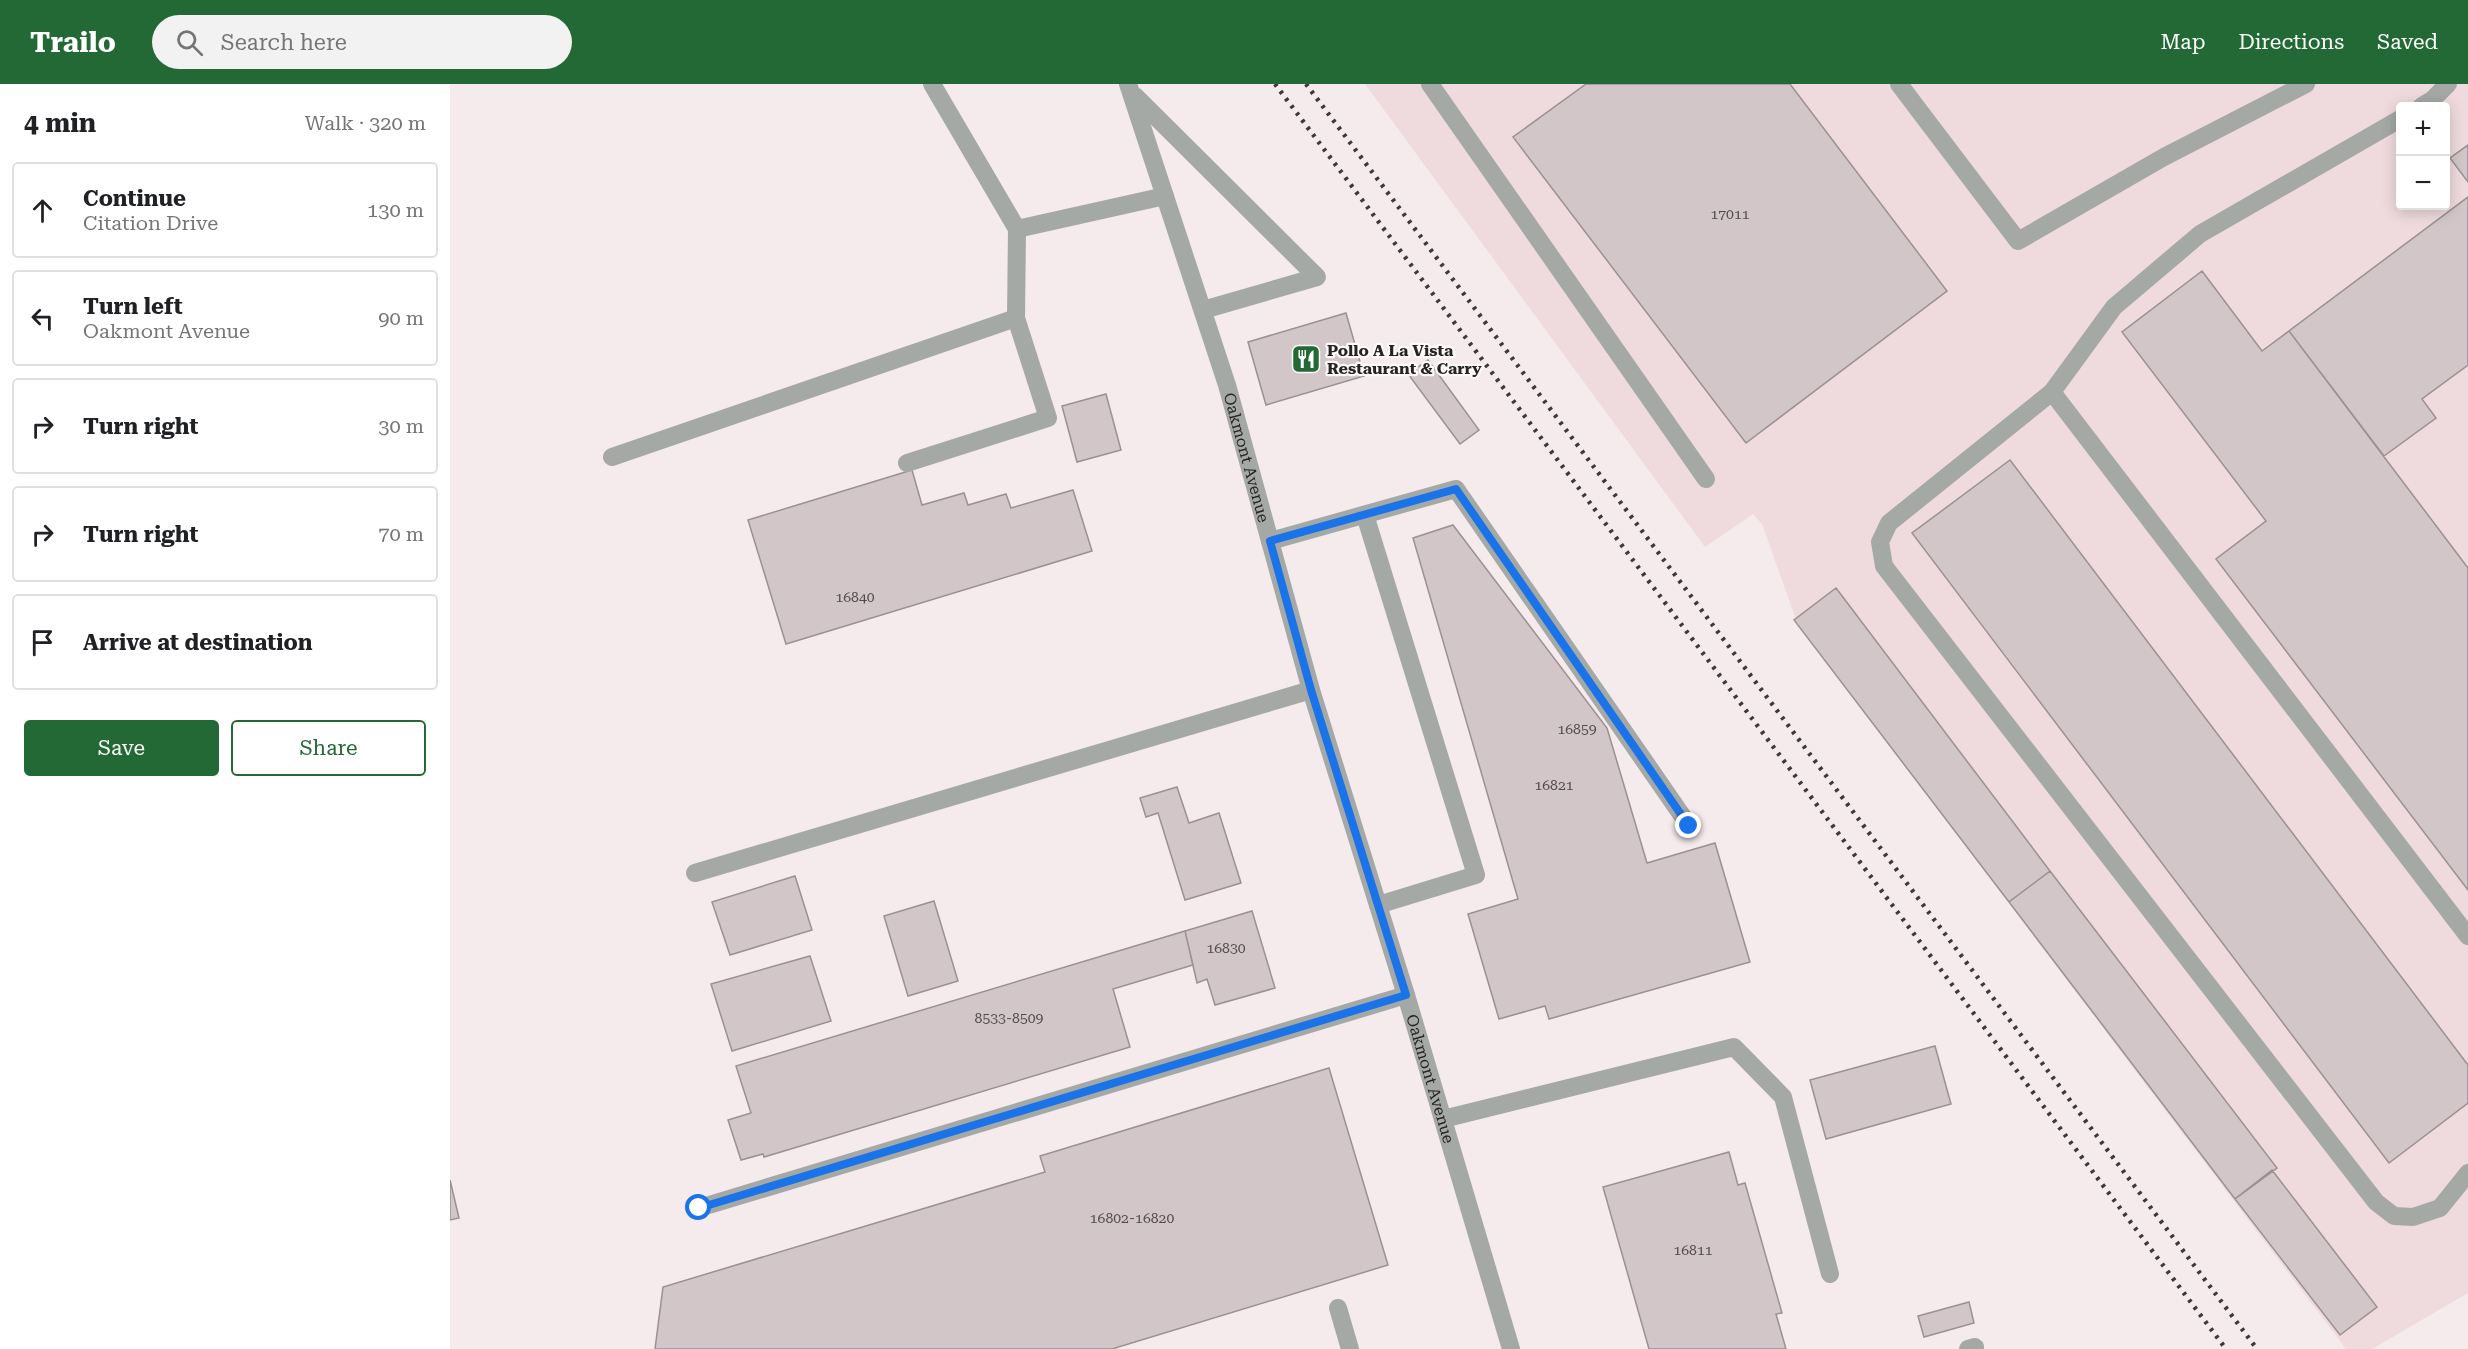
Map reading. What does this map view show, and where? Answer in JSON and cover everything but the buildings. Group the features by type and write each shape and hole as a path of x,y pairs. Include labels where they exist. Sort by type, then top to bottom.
{"street":[{"path":"907,464 1048,418 1016,318 1017,229 932,84"},
{"path":"1430,84 1706,479"},
{"path":"1899,84 2018,241 2164,157 2306,84"},
{"path":"2429,102 2448,84"},
{"path":"1130,88 1317,277 1203,310"},
{"name":"Oakmont Avenue","path":"1130,88 1227,385 1311,690 1406,995 1511,1349"},
{"path":"2396,121 2200,234 2114,307 2052,392 1889,523 1880,542 1884,566 2376,1202 2394,1216 2413,1217 2440,1208 2468,1173"},
{"path":"1017,229 1165,196"},
{"path":"612,457 1016,318"},
{"path":"2052,392 2468,936"},
{"path":"1270,541 1456,489 1689,826"},
{"path":"1365,515 1476,875 1378,905"},
{"path":"695,873 1311,690"},
{"path":"699,1208 1406,995"},
{"path":"1443,1119 1734,1047 1783,1097 1830,1274"},
{"path":"1338,1308 1350,1349"}],"shaded area":[{"path":"1365,84 2468,84 2468,1293 2372,1349 2346,1349 1798,625 1762,524 1753,514 1705,547"}],"railway":[{"path":"1275,84 2226,1349"},
{"path":"1306,84 2257,1349"}],"place":[{"name":"Pollo A La Vista Restaurant & Carry","path":"1306,359"}],"route":[{"path":"699,1208 1406,995 1311,690 1270,541 1456,489 1689,826"}]}
